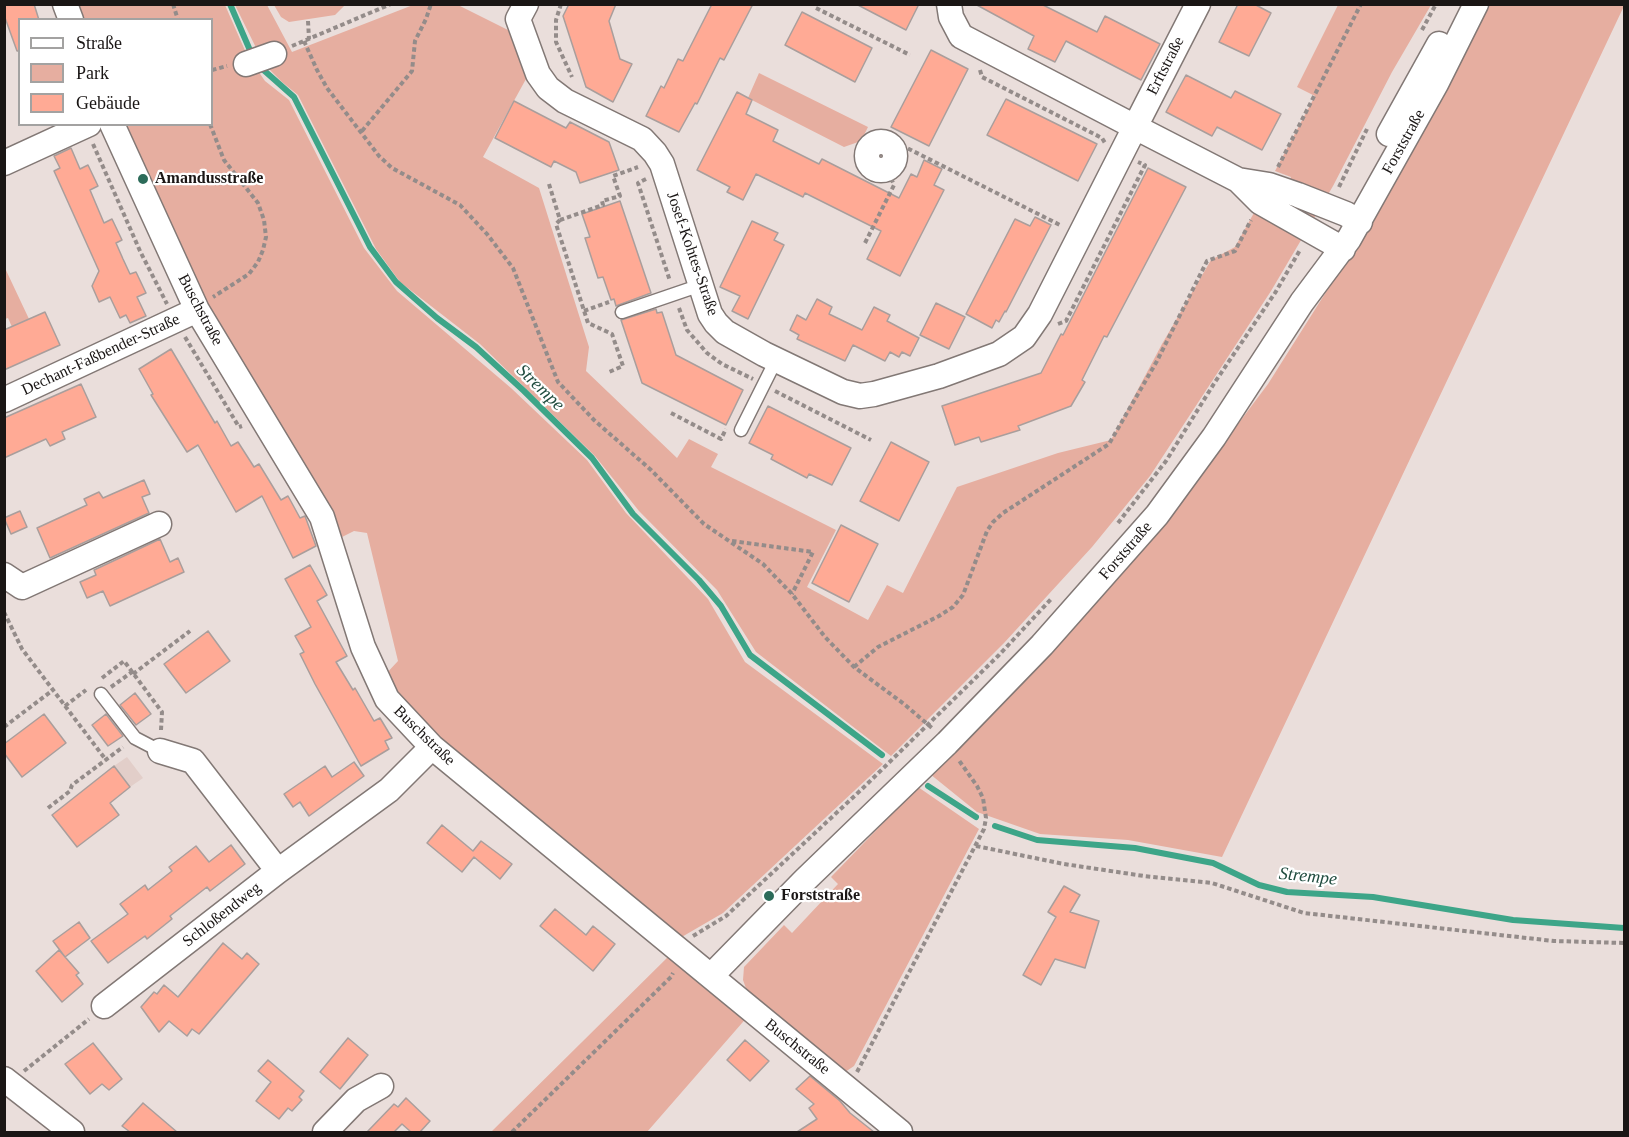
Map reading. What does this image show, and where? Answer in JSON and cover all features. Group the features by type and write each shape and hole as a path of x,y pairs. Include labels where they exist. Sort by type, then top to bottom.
{"street":[{"name":"Josef-Kohtes-Straße","path":"526,4 519,19 538,74 548,88 565,101 642,139 659,159 710,314 716,323 725,332 770,357 843,392 860,396 939,376 999,354 1024,337 1040,314 1079,234 1136,127"},
{"path":"949,4 951,17 961,36 1265,194 1336,245"},
{"name":"Erftstraße","path":"1136,127 1198,4"},
{"name":"Forststraße","path":"1353,218 1460,4"},
{"name":"Forststraße","path":"711,976 1042,645 1157,515 1214,437 1302,302 1436,84 1476,4"},
{"path":"246,64 274,54"},
{"name":"Buschstraße","path":"113,126 197,310 322,517 363,647 387,699 432,747 900,1132"},
{"path":"4,163 90,132"},
{"path":"1265,194 1353,218"},
{"name":"Dechant-Faßbender-Straße","path":"4,400 197,310"},
{"path":"4,575 22,587 159,524"},
{"name":"Schloßendweg","path":"104,1006 278,871 389,790 432,747"},
{"path":"160,751 193,761 278,871"},
{"path":"7,1080 72,1132"},
{"path":"325,1132 356,1100 381,1086"}],"lane":[{"path":"622,312 701,285"},
{"path":"741,430 770,357"},
{"path":"101,694 135,738 160,751"}],"path":[{"path":"274,54 391,4"},
{"path":"362,131 412,71 414,41 431,4"},
{"path":"561,4 556,20 556,42 575,83"},
{"path":"854,667 878,647 953,607 963,595 987,531 993,522 1003,513 1109,444 1157,361 1207,261 1235,250 1361,4"},
{"path":"816,8 910,54"},
{"path":"308,21 307,40 317,70 327,88 379,156 392,168 460,205 487,234 513,268 558,382 594,420 651,470 705,524 763,564 792,594 825,637 854,667 929,725 946,743 983,798 986,818 984,830 848,1089"},
{"path":"980,65 979,73 982,77 1102,138 1108,147"},
{"path":"197,310 249,274 258,262 266,237 264,220 258,203 224,160 211,126"},
{"path":"90,132 140,251 171,312"},
{"path":"865,243 894,185 890,160 904,147 1079,234"},
{"path":"609,372 623,366 612,334 588,323 556,224 560,220 603,205 602,201 620,196 613,176 659,159"},
{"path":"549,184 560,220"},
{"path":"1116,526 1166,461 1215,382 1275,293 1300,250"},
{"path":"746,389 770,357"},
{"path":"671,413 721,439 731,419"},
{"path":"729,541 813,552 792,594"},
{"path":"512,1132 671,977 686,940 726,916 929,725 1059,591"},
{"path":"4,612 22,649 106,760"},
{"path":"160,751 162,712 134,674 190,631"},
{"path":"101,694 132,672"},
{"path":"4,727 53,690"},
{"path":"48,808 70,791 72,786 135,738"},
{"path":"976,846 1064,864 1212,883 1304,913 1554,941 1624,943"},
{"path":"7,1080 104,1006"}],"shaded area":[{"path":"127,757 143,778 130,787 114,766"}],"green space":[{"path":"77,5 225,5 247,55 265,81 289,100 364,248 397,291 511,388 587,460 626,513 708,599 745,662 883,764 723,913 680,938 419,724 384,676 398,661 367,533 354,531 340,538 207,308 122,126 213,126 213,18 82,18"},
{"path":"235,5 267,5 292,52 413,5 458,5 512,32 526,79 483,157 539,188 589,347 586,371 677,458 689,439 718,454 711,467 836,530 807,587 868,620 887,585 903,593 957,487 1058,453 1111,440 1162,344 1211,260 1235,247 1255,211 1273,223 1291,177 1275,171 1315,96 1297,87 1338,5 1431,5 1392,72 1333,186 1271,291 1150,476 1092,547 1004,643 891,756 756,652 717,590 639,511 595,456 480,344 400,282 376,249 298,95 264,64"},
{"path":"274,5 345,5 335,15 289,22 281,17"},
{"path":"1487,5 1624,6 1222,857 1128,840 1040,834 977,812 930,774 1163,524 1268,384 1357,243"},
{"path":"759,73 868,127 861,141 844,147 748,98"},
{"path":"4,266 29,319 12,327 8,318 5,319"},
{"path":"918,787 979,829 854,1066 845,1072 748,994 743,980 744,967 784,925 792,933 838,884 831,877"},
{"path":"673,952 749,1015 647,1132 491,1132"}],"building":[{"path":"4,4 34,4 38,18 18,18 18,51 17,51 4,15"},
{"path":"569,4 616,4 609,21 620,59 632,64 613,102 586,87 563,16"},
{"path":"712,4 753,4 724,60 720,58 697,104 695,103 679,132 646,116 661,86 664,88 678,59 683,61"},
{"path":"856,4 919,4 906,30"},
{"path":"975,4 1041,4 1097,32 1105,16 1160,44 1141,80 1066,41 1055,62 1028,49 1034,36"},
{"path":"1238,4 1254,4 1271,13 1249,56 1219,42"},
{"path":"802,12 872,48 855,82 785,45"},
{"path":"931,50 968,69 929,146 891,127"},
{"path":"1186,75 1231,98 1235,91 1281,114 1262,150 1217,127 1212,136 1166,112"},
{"path":"737,92 752,100 746,114 778,130 773,141 819,164 822,159 899,198 911,174 917,177 924,160 942,169 934,185 944,190 900,276 867,259 881,231 805,193 803,197 756,174 743,200 727,192 730,187 697,170"},
{"path":"1006,99 1097,144 1078,181 987,135"},
{"path":"514,101 566,128 570,122 609,142 619,170 580,183 576,172 554,161 551,167 495,138"},
{"path":"71,148 80,169 88,165 98,186 90,190 104,223 112,219 122,240 116,243 123,259 130,274 136,272 146,293 137,297 146,316 130,323 126,315 120,318 110,297 99,302 92,286 99,271 54,171 60,168 54,156"},
{"path":"1148,168 1186,187 1107,337 1104,336 1082,380 1085,382 1071,406 1018,426 1020,430 981,442 979,437 955,445 942,406 1041,373 1061,334 1063,335"},
{"path":"620,201 651,293 616,306 614,299 611,300 603,277 598,278 585,238 590,237 582,214"},
{"path":"1035,217 1051,225 999,322 996,320 992,328 966,314 1015,219 1030,226"},
{"path":"752,221 778,233 774,240 784,245 748,319 732,311 740,296 720,287"},
{"path":"817,299 832,307 829,314 862,330 874,307 890,315 887,321 919,338 910,356 902,352 899,357 890,352 885,361 853,345 845,361 797,339 799,335 790,330 797,315 806,320"},
{"path":"936,303 965,317 949,349 920,335"},
{"path":"656,309 657,313 662,312 676,355 743,390 726,425 642,383 621,320"},
{"path":"45,312 60,345 4,370 4,330"},
{"path":"171,349 231,446 238,442 254,467 259,464 281,500 288,496 300,518 305,516 316,546 293,558 262,496 236,512 198,445 187,452 151,395 153,394 139,369"},
{"path":"81,384 96,417 62,432 65,439 50,446 46,439 4,458 4,418"},
{"path":"768,406 851,448 832,485 809,474 807,478 771,459 773,455 749,443"},
{"path":"891,442 929,462 899,521 860,501"},
{"path":"144,480 150,494 142,497 149,513 50,558 37,528 87,505 84,499 99,492 103,498"},
{"path":"20,511 27,527 11,534 4,518"},
{"path":"841,525 878,544 849,602 812,583"},
{"path":"160,539 170,562 178,558 184,572 110,606 103,591 87,598 80,582 96,575 94,570"},
{"path":"310,565 327,595 317,601 347,656 336,662 353,690 355,688 374,721 380,718 392,738 385,741 389,749 361,766 315,684 300,654 304,652 295,636 311,627 285,579"},
{"path":"208,631 230,661 186,693 164,664"},
{"path":"135,693 151,714 136,725 120,705"},
{"path":"44,714 66,743 22,777 4,753 4,744"},
{"path":"106,714 123,736 108,746 92,725"},
{"path":"354,762 364,776 309,816 300,802 293,807 284,794 325,766 332,777"},
{"path":"114,766 130,787 110,803 119,815 77,847 52,815"},
{"path":"442,825 473,851 481,841 512,864 500,879 474,857 462,872 427,843"},
{"path":"231,845 245,864 210,891 207,887 170,916 172,919 147,939 145,936 108,963 91,941 128,914 120,904 145,885 148,890 172,871 169,867 196,846 209,862"},
{"path":"1064,886 1080,895 1070,912 1099,921 1085,968 1055,959 1041,985 1023,975 1056,917 1048,912"},
{"path":"555,909 586,935 593,926 615,944 593,971 540,926"},
{"path":"79,922 90,938 65,957 53,941"},
{"path":"223,943 242,959 247,953 259,964 199,1034 192,1029 187,1036 169,1021 159,1032 141,1007 154,992 157,994 164,985 178,997"},
{"path":"59,950 79,973 76,975 83,984 62,1002 36,971"},
{"path":"348,1038 368,1055 340,1089 320,1072"},
{"path":"745,1040 769,1061 750,1081 727,1060"},
{"path":"93,1043 122,1079 109,1090 102,1084 90,1094 65,1064"},
{"path":"268,1060 304,1091 299,1097 302,1100 292,1111 288,1108 279,1119 256,1101 271,1082 258,1071"},
{"path":"810,1076 874,1132 797,1132 817,1119 809,1108 814,1104 796,1089"},
{"path":"406,1098 430,1121 420,1132 411,1132 402,1124 394,1132 367,1132 394,1104 398,1107"},
{"path":"143,1103 177,1132 130,1132 122,1126"}],"waterway":[{"name":"Strempe","path":"230,4 252,55"},
{"name":"Strempe","path":"259,66 294,97 370,247 396,282 437,318 476,347 592,458 633,514 699,580 721,606 750,655 882,755"},
{"name":"Strempe","path":"928,786 976,817"},
{"name":"Strempe","path":"995,826 1037,840 1135,848 1213,863 1259,885 1287,892 1373,897 1513,920 1624,928"}],"place":[{"name":"Amandusstraße","path":"143,179"},
{"name":"Forststraße","path":"769,896"}]}
